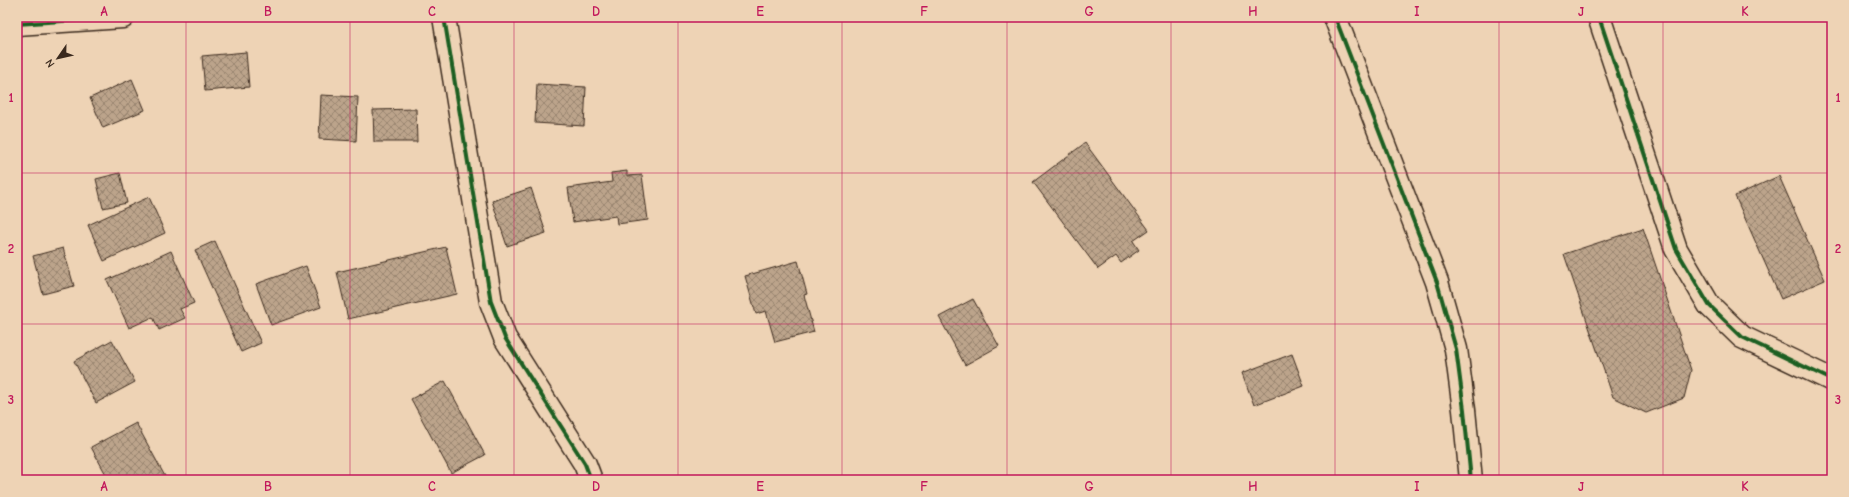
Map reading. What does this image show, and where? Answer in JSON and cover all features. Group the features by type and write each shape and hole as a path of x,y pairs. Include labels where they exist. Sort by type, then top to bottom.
{"street":[{"path":"17,24 123,17"},
{"path":"444,17 491,302 506,338 585,464 591,480"},
{"path":"1335,17 1437,282 1456,349 1471,480"},
{"path":"1599,17 1676,249 1709,305 1742,337 1832,380"}],"building":[{"path":"246,52 249,87 205,91 202,56"},
{"path":"132,79 145,110 103,128 90,98"},
{"path":"537,84 586,87 584,126 535,123"},
{"path":"321,95 358,97 356,141 319,139"},
{"path":"416,109 417,142 374,142 373,110"},
{"path":"1085,143 1149,230 1133,241 1139,250 1121,263 1116,256 1098,269 1033,182"},
{"path":"627,171 627,176 642,175 648,220 617,224 616,216 573,222 568,188 612,182 611,173"},
{"path":"120,173 127,203 103,208 96,179"},
{"path":"1779,176 1825,280 1781,299 1735,196"},
{"path":"531,188 546,233 507,246 492,201"},
{"path":"149,197 165,233 104,261 88,225"},
{"path":"1643,228 1691,370 1684,398 1646,413 1613,397 1564,254"},
{"path":"215,241 261,343 241,352 195,250"},
{"path":"446,247 457,294 348,319 337,272"},
{"path":"63,248 74,286 43,294 33,256"},
{"path":"171,251 194,303 180,309 185,318 159,330 153,317 129,328 107,280"},
{"path":"798,261 807,294 804,295 814,332 775,342 766,311 756,314 745,276"},
{"path":"306,266 321,307 271,325 256,284"},
{"path":"973,299 999,346 965,365 939,317"},
{"path":"112,340 135,382 96,403 74,361"},
{"path":"1292,354 1304,386 1254,405 1242,373"},
{"path":"445,381 485,455 451,473 411,399"},
{"path":"136,423 167,480 109,480 91,447"}],"cycle path":[{"path":"17,24 123,17"},
{"path":"444,17 491,302 505,338 585,464 591,480"},
{"path":"1335,17 1437,282 1456,349 1471,480"},
{"path":"1599,17 1676,249 1709,305 1742,337 1832,380"}]}
